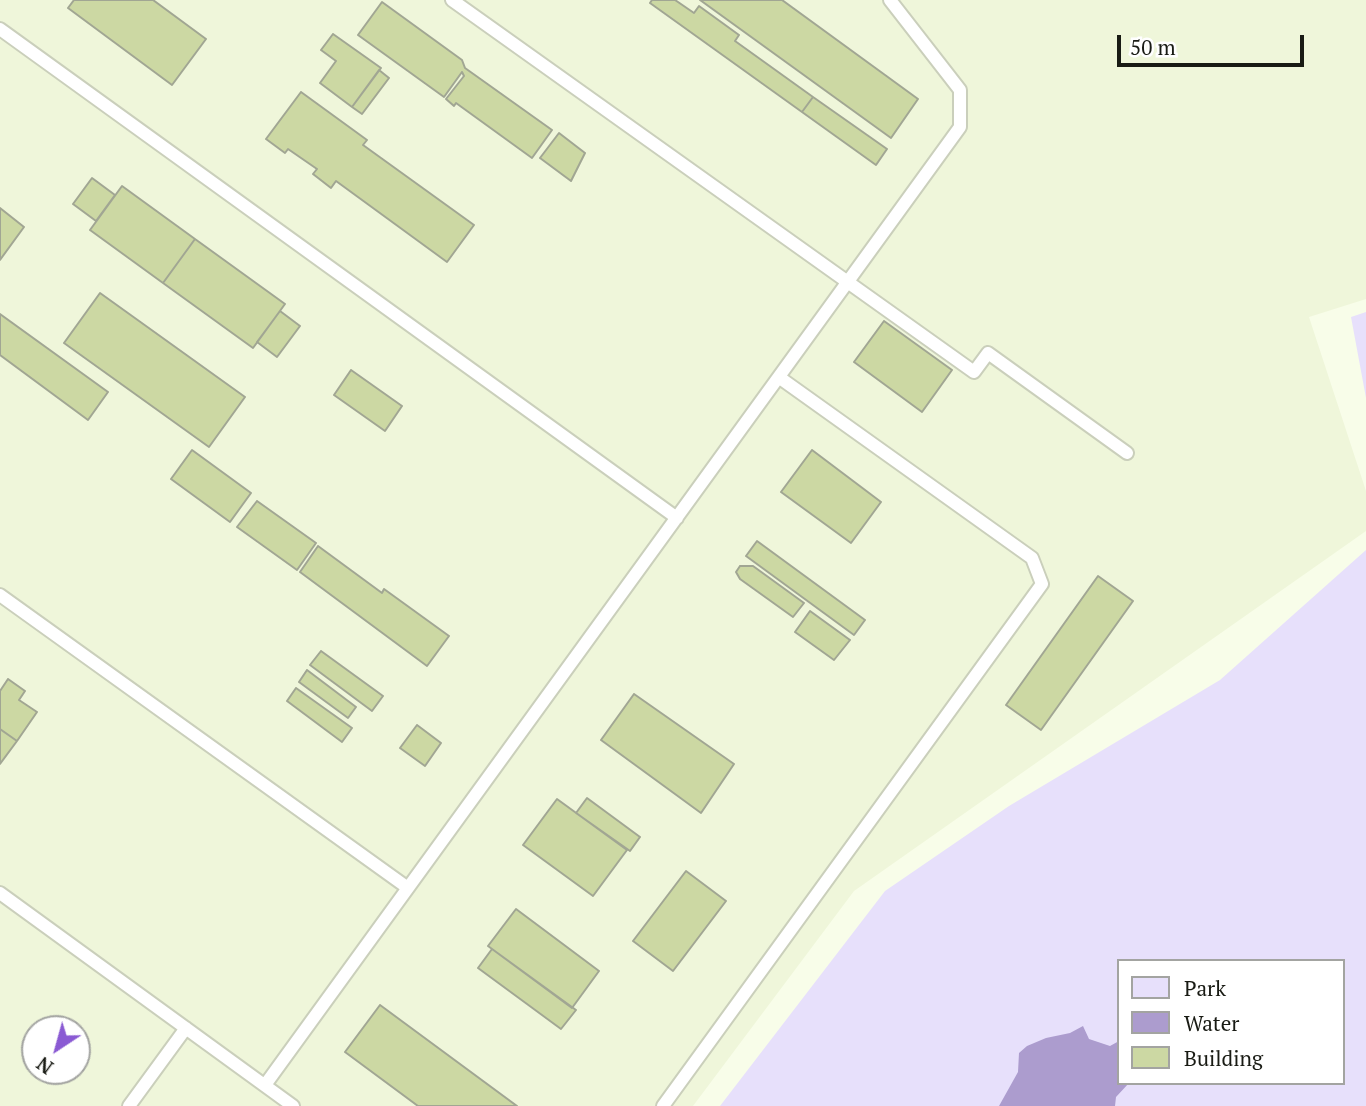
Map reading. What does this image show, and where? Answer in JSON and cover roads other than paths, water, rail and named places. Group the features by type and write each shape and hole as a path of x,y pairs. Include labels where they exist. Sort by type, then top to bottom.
{"lane":[{"path":"452,0 974,372 988,353 1128,453"},
{"path":"265,1086 780,379 960,127 960,90 890,0"},
{"path":"0,29 677,518"},
{"path":"663,1106 1042,584 1032,558 780,379"},
{"path":"0,595 408,888"},
{"path":"0,893 293,1106"},
{"path":"129,1106 187,1028"}],"water":[{"path":"1083,1026 1089,1039 1110,1046 1118,1042 1118,1085 1127,1085 1116,1097 1115,1106 999,1106 1018,1072 1019,1053 1027,1046 1046,1038 1070,1033"}]}
